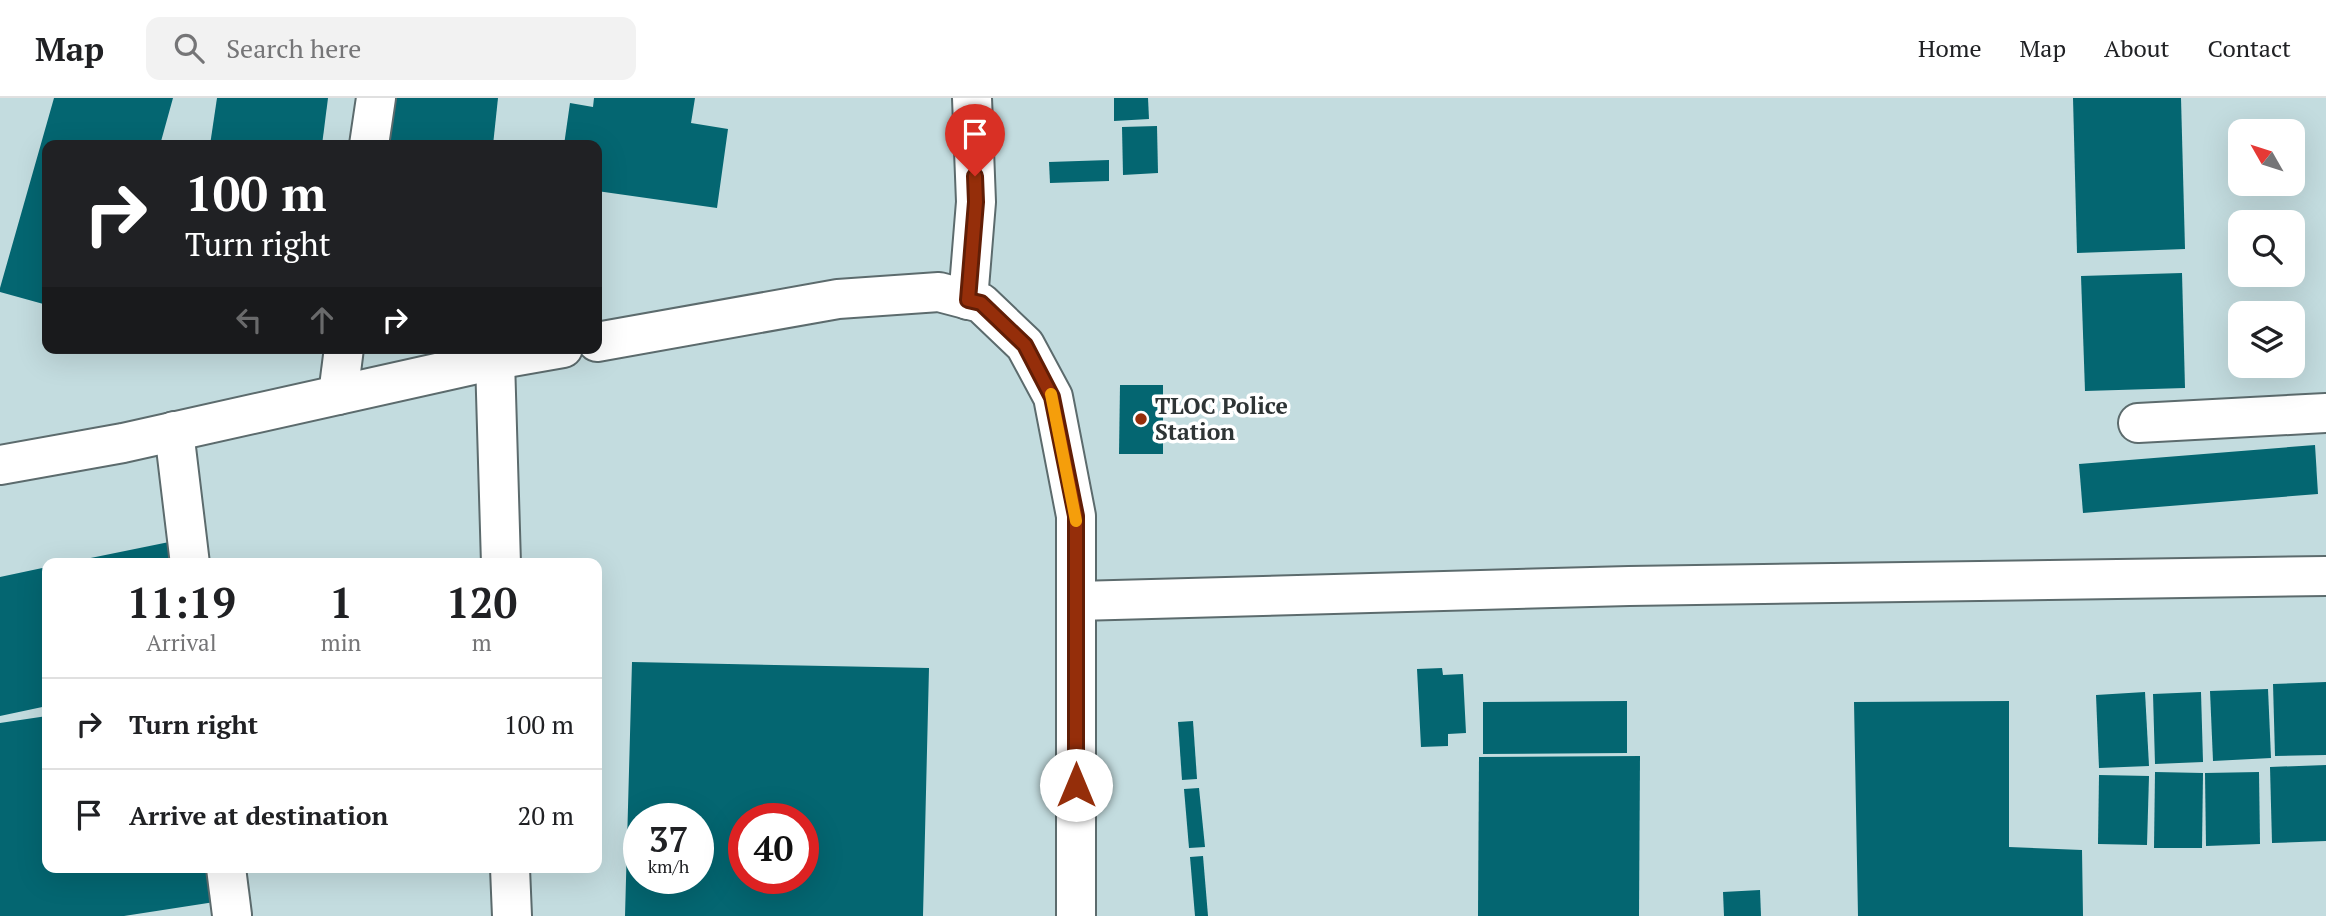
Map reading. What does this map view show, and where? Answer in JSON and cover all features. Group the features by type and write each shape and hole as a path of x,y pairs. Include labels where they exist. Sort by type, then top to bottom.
{"street":[{"path":"370,140 376,98"},
{"path":"968,300 976,202 972,98"},
{"path":"602,341 838,299 939,292 981,303 1025,345 1052,397 1076,516 1076,916"},
{"path":"338,395 343,354"},
{"path":"0,465 123,443 529,354"},
{"path":"495,360 501,558"},
{"path":"2138,423 2326,413"},
{"path":"174,431 189,558"},
{"path":"1077,601 1643,586 2326,576"},
{"path":"227,873 232,915"},
{"path":"510,873 512,916"}],"shaded area":[{"path":"0,98 2326,98 2326,916 0,916"}],"building":[{"path":"54,98 173,98 161,140 42,140"},
{"path":"217,98 328,98 323,140 211,140"},
{"path":"392,98 498,98 494,140 388,140"},
{"path":"594,98 695,98 691,123 728,129 717,208 602,192 602,140 565,140 570,103 593,107"},
{"path":"1114,98 1148,98 1149,119 1114,121"},
{"path":"2073,98 2181,98 2185,249 2077,253"},
{"path":"1157,126 1158,173 1123,175 1122,127"},
{"path":"42,140 42,304 0,292"},
{"path":"1109,160 1109,181 1050,183 1049,162"},
{"path":"2182,273 2185,388 2085,391 2081,276"},
{"name":"TLOC Police Station","path":"1120,385 1163,385 1163,454 1119,454"},
{"path":"2315,445 2318,494 2083,513 2079,464"},
{"path":"174,541 177,558 91,558"},
{"path":"42,568 42,707 0,716 0,577"},
{"path":"632,662 929,668 923,916 625,916 626,894 714,894 714,803 628,803"},
{"path":"1442,668 1443,675 1463,674 1466,733 1448,734 1448,746 1421,747 1417,669"},
{"path":"2326,682 2326,755 2275,756 2273,684"},
{"path":"2268,689 2271,758 2213,761 2210,691"},
{"path":"2145,692 2149,766 2099,768 2096,695"},
{"path":"2201,692 2203,762 2155,764 2153,694"},
{"path":"1627,701 1627,753 1483,754 1483,702"},
{"path":"2009,701 2009,847 2082,850 2083,916 1858,916 1854,702"},
{"path":"42,717 42,873 217,873 221,901 124,916 0,916 0,723"},
{"path":"1193,721 1197,779 1182,780 1178,722"},
{"path":"1640,756 1639,916 1478,916 1479,757"},
{"path":"2326,765 2326,841 2272,843 2270,767"},
{"path":"2155,772 2203,773 2202,848 2154,848"},
{"path":"2259,772 2260,844 2206,846 2205,773"},
{"path":"2099,775 2149,776 2147,845 2098,844"},
{"path":"1199,788 1205,847 1189,848 1184,789"},
{"path":"1203,856 1208,916 1195,916 1190,857"},
{"path":"1760,890 1761,916 1724,916 1723,892"}],"slow traffic":[{"path":"1051,394 1076,521"}],"place":[{"name":"TLOC Police Station","path":"1141,419"}],"route":[{"path":"975,176 976,202 968,300 981,303 1025,345 1052,397 1076,516 1076,785"}]}
